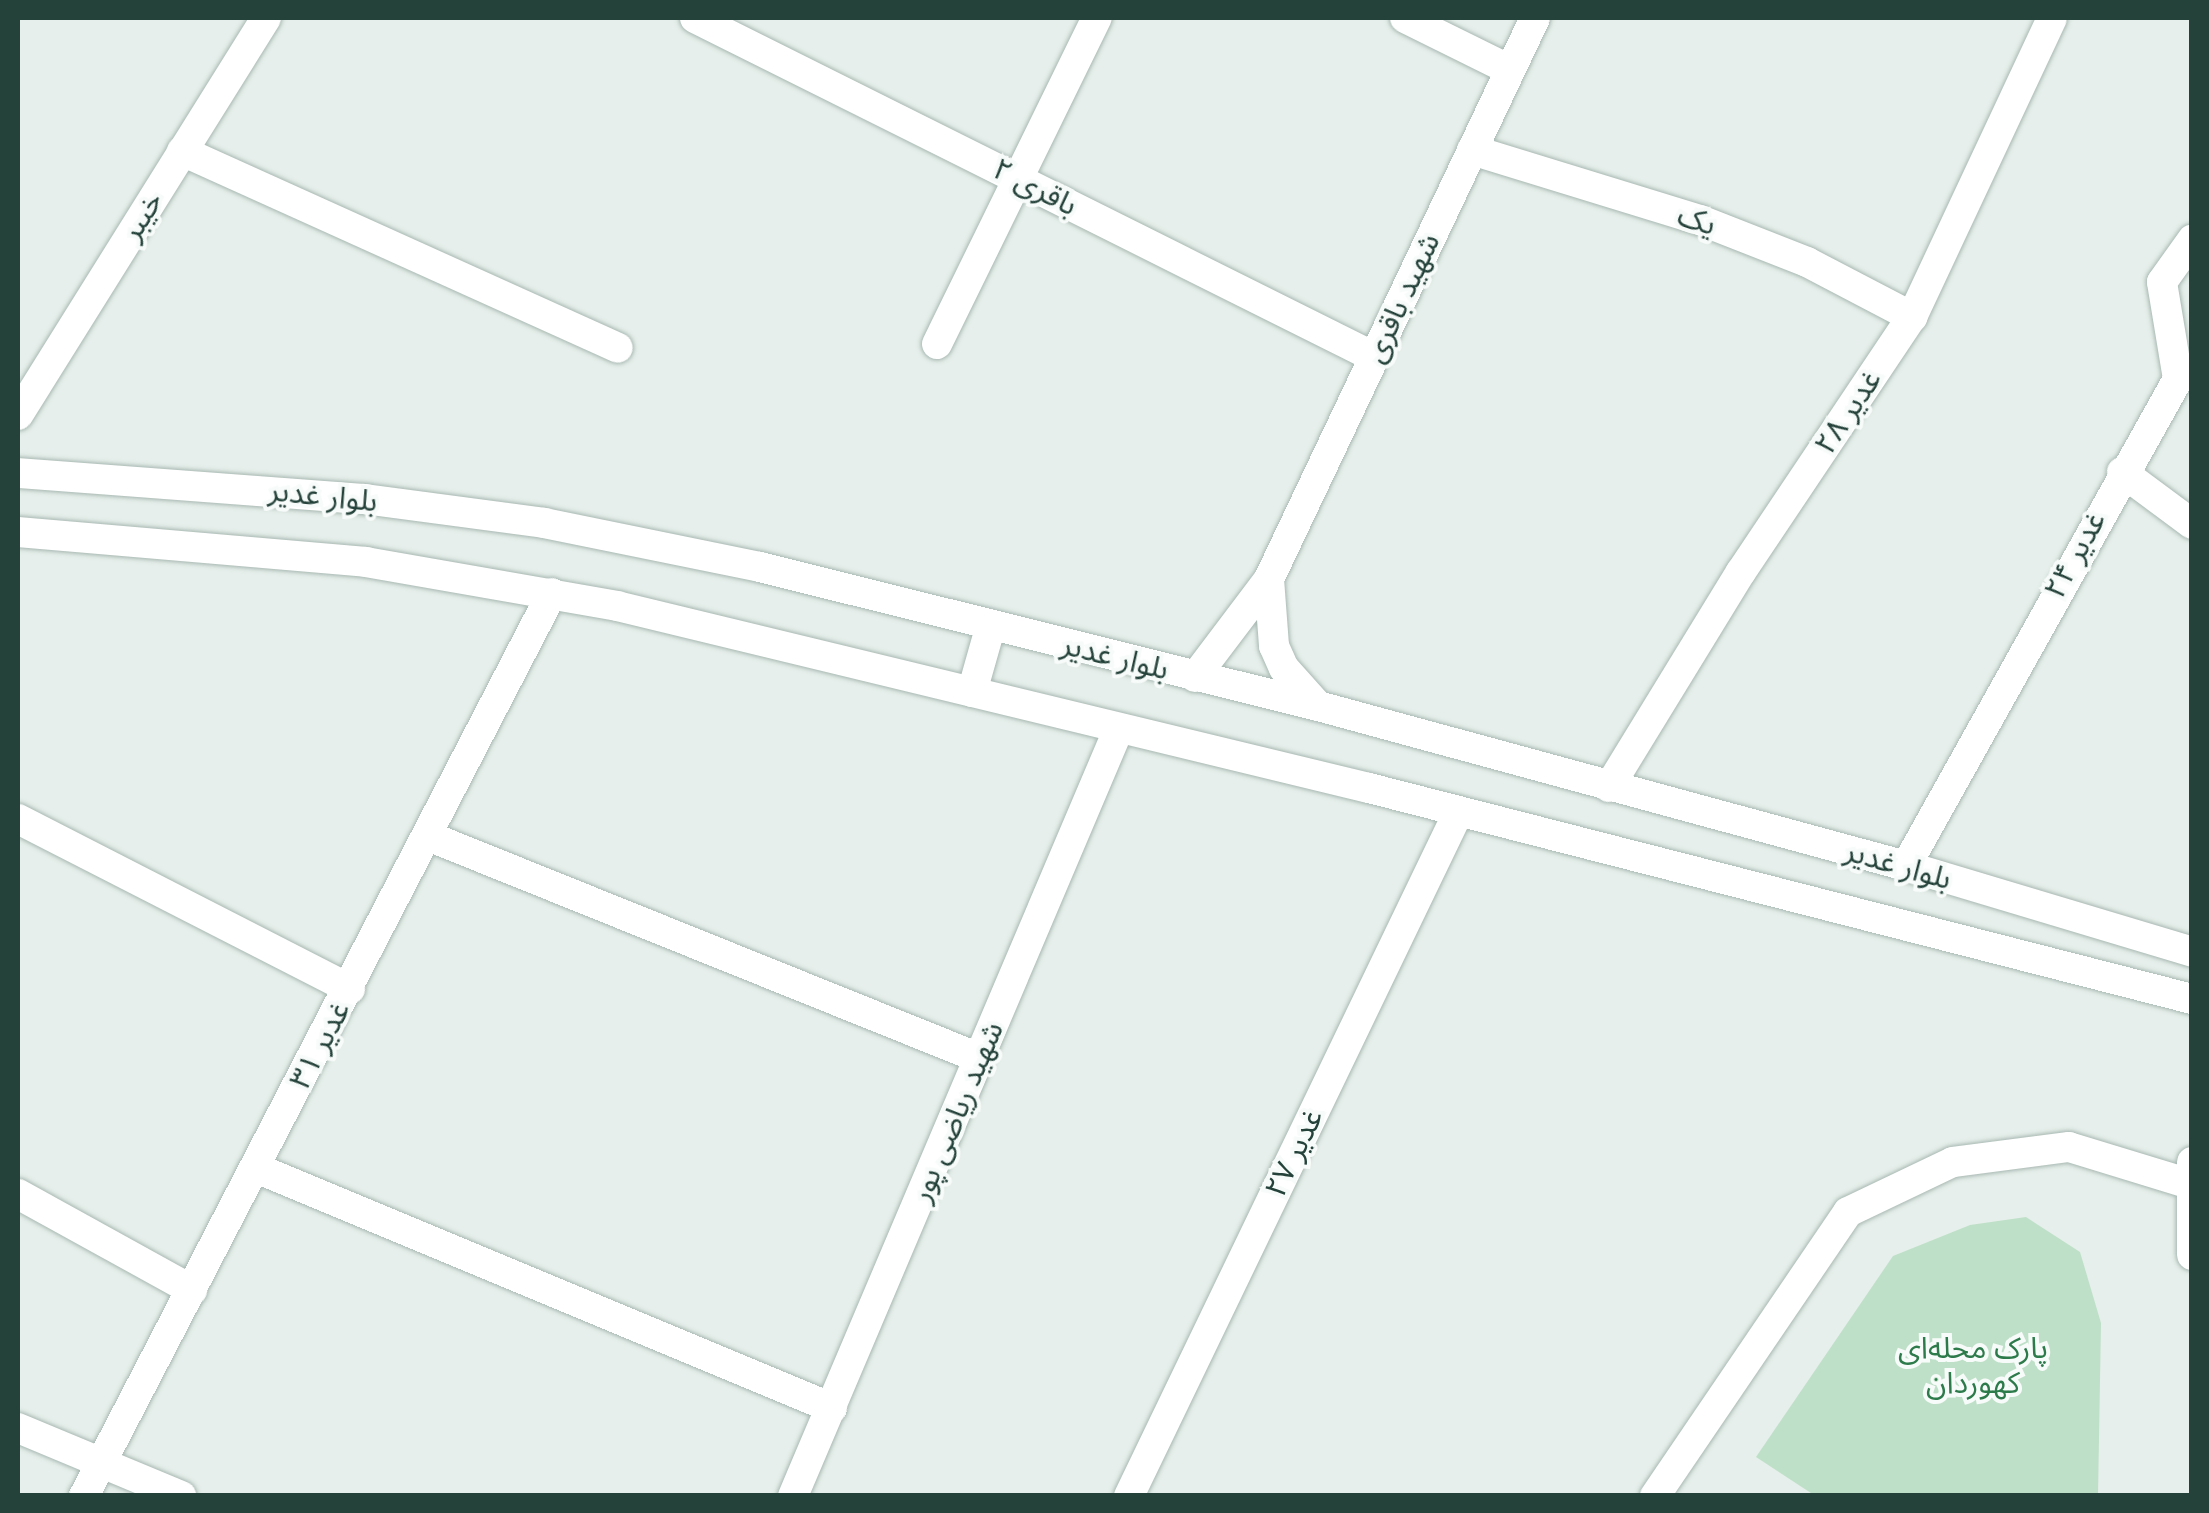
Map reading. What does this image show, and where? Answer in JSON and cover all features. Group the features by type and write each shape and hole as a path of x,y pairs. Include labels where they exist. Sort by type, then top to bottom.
{"street":[{"name":"خیبر","path":"18,415 266,18"},
{"name":"باقری ۲","path":"695,18 1374,357"},
{"path":"937,344 1097,18"},
{"path":"1405,18 1510,70"},
{"name":"شهید باقری","path":"1194,677 1269,579 1535,18"},
{"name":"غدیر ۲۸","path":"1609,787 1740,572 1912,316 2052,18"},
{"name":"یک","path":"1472,150 1700,220 1806,262 1912,316"},
{"path":"182,151 618,348"},
{"name":"غدیر ۲۴","path":"1906,866 2122,472 2178,379 2162,282 2192,240"},
{"name":"بلوار غدیر","path":"18,472 364,500 544,523 1318,706 1906,866 2192,952"},
{"path":"2122,472 2192,524"},
{"name":"بلوار غدیر","path":"18,532 366,562 552,593 1459,811 2192,1000"},
{"name":"شهید باقری","path":"1269,579 1274,646 1284,668 1318,706"},
{"name":"غدیر ۳۱","path":"84,1496 552,593"},
{"path":"972,692 990,626"},
{"name":"شهید ریاضی پور","path":"793,1496 1119,728"},
{"name":"غدیر ۲۷","path":"1128,1496 1459,811"},
{"path":"18,819 350,989"},
{"path":"428,836 979,1058"},
{"path":"1655,1496 1848,1212 1953,1162 2069,1147 2190,1184"},
{"path":"2192,1162 2192,1255"},
{"path":"256,1168 832,1408"},
{"path":"18,1194 192,1290"},
{"path":"18,1428 181,1496"}],"green space":[{"name":"پارک محله‌ای کهوردان","path":"2026,1217 2080,1252 2101,1323 2098,1495 1814,1495 1756,1457 1893,1256 1970,1225"}]}
